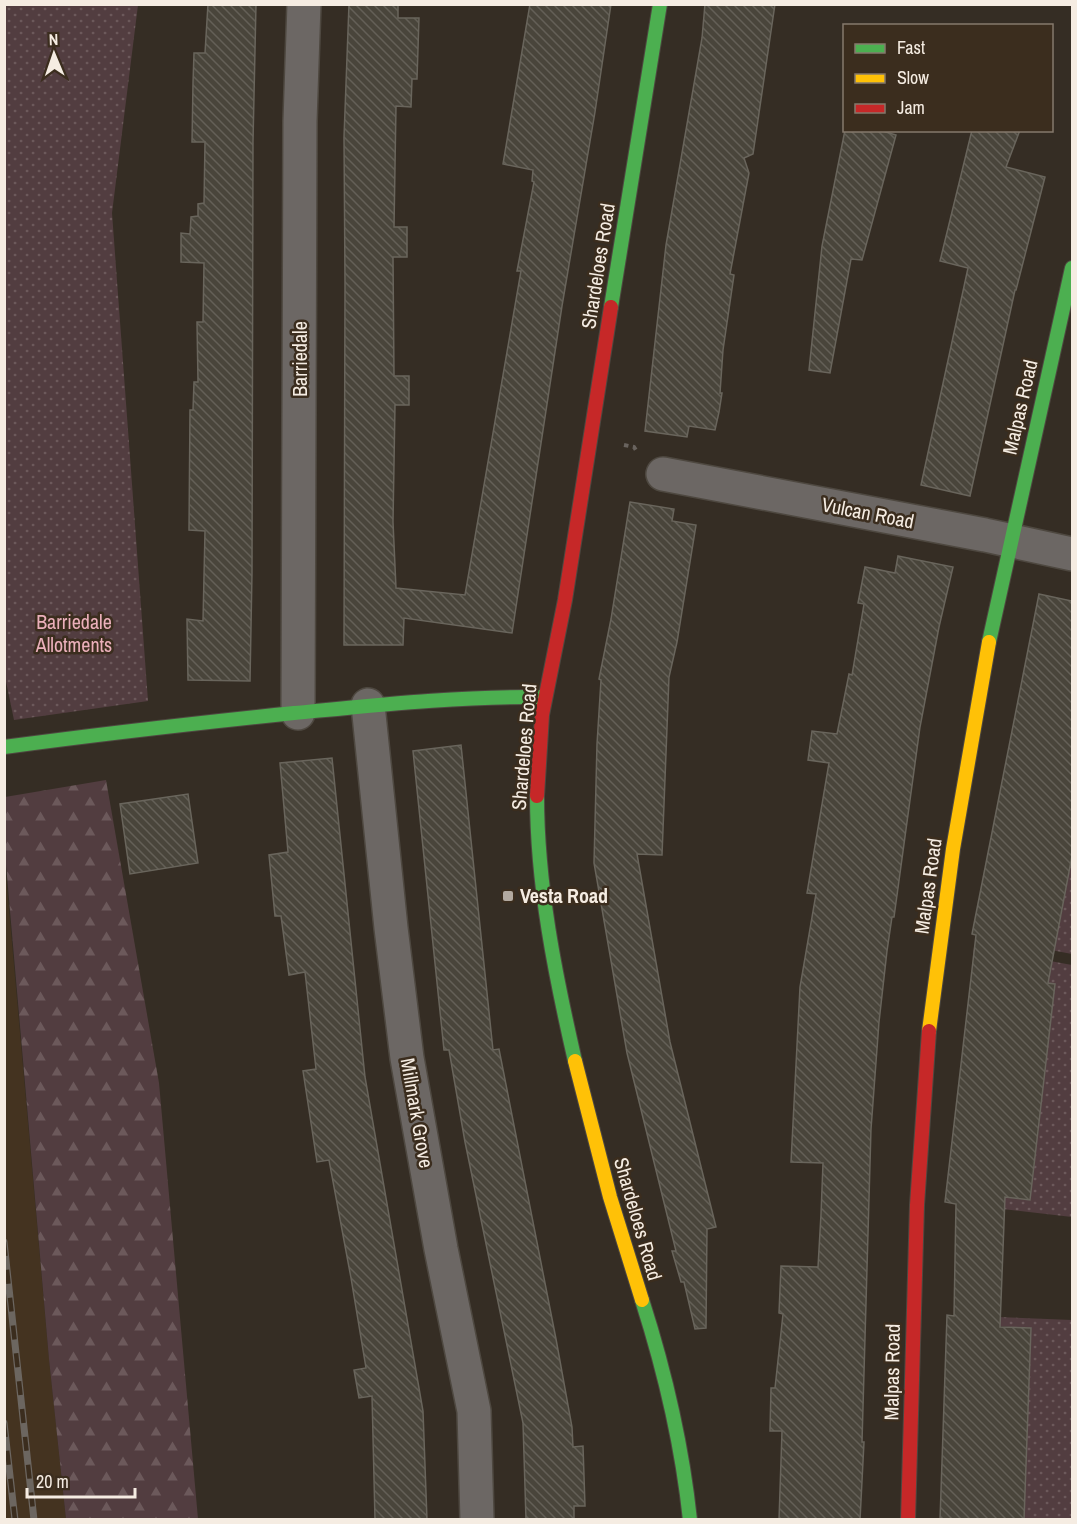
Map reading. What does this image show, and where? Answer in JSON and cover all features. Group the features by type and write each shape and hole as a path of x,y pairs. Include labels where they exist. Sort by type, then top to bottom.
{"street":[{"name":"Barriedale","path":"298,713 300,122 304,4"},
{"name":"Shardeloes Road","path":"660,4 620,247 592,440 561,620 545,697 537,775 537,823 541,873 575,1063 610,1195 663,1368 675,1419 688,1493 690,1520"},
{"name":"Malpas Road","path":"908,1520 914,1250 926,1076 946,879 980,681 1072,268"},
{"name":"Vulcan Road","path":"663,474 1010,540 1072,554"},
{"path":"4,747 368,705 497,695 545,697"},
{"name":"Millmark Grove","path":"368,705 407,1058 441,1249 474,1411 477,1520"}],"shaded area":[{"path":"4,853 49,1359 66,1519 5,1519"}],"green space":[{"name":"Barriedale Allotments","path":"4,5 138,5 112,213 148,701 14,720 4,672"},
{"path":"106,780 159,1083 198,1519 66,1519 49,1359 5,853 5,797"},
{"path":"1072,856 1072,954 1019,944 1021,935 1056,941 1063,907 1028,900 1031,882 1066,889"},
{"path":"974,947 1072,965 1072,1217 993,1208 995,1196 1030,1200 1035,1160 999,1156 1038,1137 1041,1102 1006,1098 1055,984 1020,980 1021,963 973,957"},
{"path":"996,1317 1072,1320 1072,1519 1024,1519 1030,1328 996,1326"}],"building":[{"path":"208,4 256,4 250,681 188,680 187,619 203,621 205,531 189,530 190,410 193,410 194,382 198,382 197,322 203,322 204,263 181,262 181,233 190,234 191,217 198,216 198,204 204,203 205,142 192,142 193,83 194,53 205,53"},
{"path":"349,4 398,4 398,18 419,18 417,79 412,79 411,107 396,106 394,227 407,227 407,257 393,257 394,376 409,376 409,405 395,405 393,522 396,588 465,595 521,271 517,271 534,182 532,181 533,170 503,164 530,4 611,4 512,633 404,618 403,645 344,645 344,137"},
{"path":"705,4 775,4 753,154 744,158 749,173 730,274 734,275 723,350 719,412 715,430 689,426 687,437 645,431 666,245 702,38"},
{"path":"845,132 886,132 896,135 862,260 851,259 830,373 809,370 822,246"},
{"path":"972,132 1019,132 1006,167 1045,177 1015,290 970,496 921,485 968,268 940,261"},
{"path":"630,502 674,509 672,521 696,525 669,677 662,855 637,854 670,1042 716,1227 707,1229 706,1328 695,1329 684,1282 681,1282 672,1251 676,1251 627,1053 594,863 601,680 599,679"},
{"path":"898,556 953,567 920,727 894,917 892,917 887,951 879,1022 871,1129 862,1442 864,1442 860,1520 779,1520 782,1431 770,1431 771,1388 775,1388 783,1314 779,1313 781,1266 818,1267 823,1163 791,1162 800,987 816,894 807,893 829,763 808,760 812,731 837,734 849,674 852,675 864,604 858,603 865,567 895,573"},
{"path":"1039,594 1072,601 1072,856 1048,983 1055,984 1030,1200 1005,1197 1000,1327 1031,1328 1024,1520 940,1520 947,1315 954,1316 956,1204 945,1202 976,935 972,934"},
{"path":"461,745 493,1050 499,1049 556,1339 572,1427 573,1447 583,1446 585,1506 574,1506 574,1520 526,1520 523,1423 465,1142 449,1050 444,1050 413,751"},
{"path":"332,758 365,1077 423,1411 427,1520 375,1520 372,1396 359,1398 354,1370 366,1368 351,1278 329,1160 317,1162 303,1071 316,1069 305,972 289,975 281,916 275,916 269,855 288,852 280,763"},
{"path":"188,794 198,863 130,874 120,804"}],"railway":[{"path":"4,1242 34,1520"},
{"path":"4,1423 15,1520"}],"traffic: fast":[{"path":"611,307 660,4"},
{"path":"989,642 1072,268"},
{"path":"4,747 357,707 451,700 545,697"},
{"path":"537,796 540,863 548,929 575,1061"},
{"path":"642,1300 672,1408 690,1520"}],"traffic: slow":[{"path":"929,1031 953,849 989,642"},
{"path":"575,1061 610,1197 642,1300"}],"traffic: jam":[{"path":"537,796 542,715 565,600 611,307"},
{"path":"908,1520 917,1205 929,1031"}],"place":[{"name":"Vesta Road","path":"508,896"}]}
